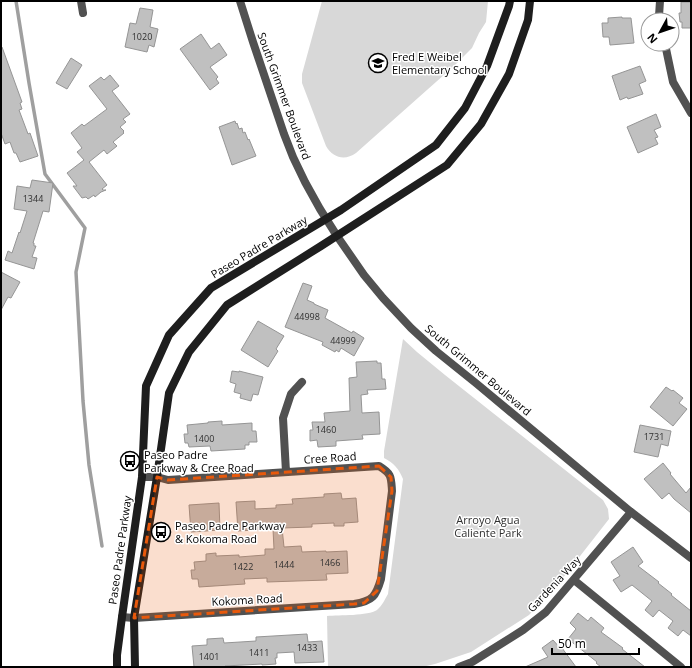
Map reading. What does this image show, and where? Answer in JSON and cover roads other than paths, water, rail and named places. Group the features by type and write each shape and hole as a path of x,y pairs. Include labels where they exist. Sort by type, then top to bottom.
{"main road":[{"name":"Paseo Padre Parkway","path":"117,667 122,617 142,477 146,386 169,335 211,288 326,219 436,145 465,108 487,66 510,1"},
{"path":"135,667 134,618 157,478 169,393 189,352 226,305 447,165 481,124 509,74 528,20 530,1"}],"street":[{"path":"81,1 83,13"},
{"name":"South Grimmer Boulevard","path":"240,1 282,127 304,182 326,219 364,275 411,328 436,352 477,384 631,512 691,558"},
{"path":"659,12 660,1"},
{"path":"667,52 673,82 691,113"},
{"path":"286,472 283,418 291,394 302,382"},
{"name":"Cree Road","path":"142,477 168,480 379,466 387,471 391,477 392,491 381,579 377,591 372,598"},
{"name":"Gardenia Way","path":"459,667 474,664 546,612 631,512"},
{"path":"574,580 681,667"},
{"name":"Kokoma Road","path":"122,617 134,618 354,604 364,603 372,598"}],"waterway":[{"path":"16,1 45,174 85,228 76,272 83,401 89,465 102,546"}],"place":[{"name":"Fred E Weibel Elementary School","path":"378,63"},
{"name":"Paseo Padre Parkway & Cree Road","path":"130,461"},
{"name":"Paseo Padre Parkway & Kokoma Road","path":"161,532"}],"park label":[{"name":"Arroyo Agua Caliente Park","path":"488,526"}]}
